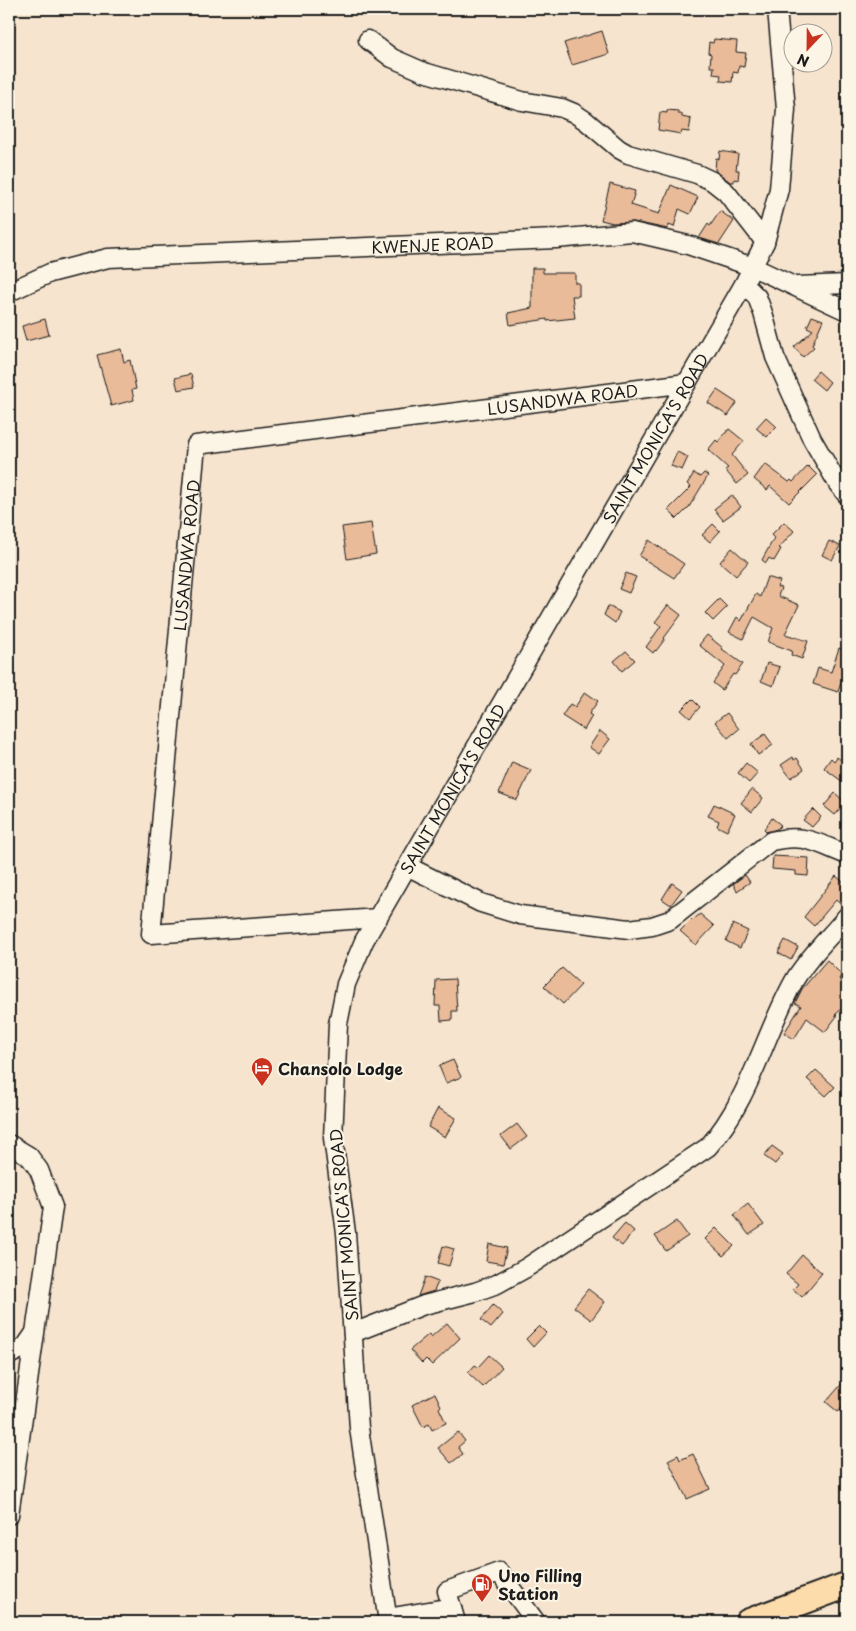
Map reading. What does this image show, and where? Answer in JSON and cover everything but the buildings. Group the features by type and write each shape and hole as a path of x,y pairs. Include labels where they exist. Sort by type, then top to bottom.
{"highway":[{"path":"757,1621 847,1585"}],"street":[{"name":"SAINT MONICA'S ROAD","path":"387,1620 359,1428 346,1233 333,1138 338,1024 346,984 364,942 744,284 765,242 779,189 786,109 777,9"},
{"path":"368,40 392,58 424,72 522,101 568,110 586,121 619,149 628,154 697,174 712,181 726,192 765,242"},
{"name":"KWENJE ROAD","path":"9,292 50,274 108,258 556,239 632,232 688,245 753,267 847,312"},
{"path":"744,284 757,297 775,357 812,440 847,496"},
{"path":"794,287 847,284"},
{"name":"LUSANDWA ROAD","path":"378,918 152,934 196,445 687,383"},
{"path":"409,867 481,903 520,915 629,929 652,926 670,920 771,841 787,837 803,838 847,855"},
{"path":"353,1333 424,1305 475,1292 497,1284 526,1268 708,1147 720,1133 731,1114 754,1069 795,979 847,916"},
{"path":"9,1144 29,1156 39,1170 53,1207 9,1515"},
{"path":"9,1355 25,1347 34,1334"},
{"path":"387,1620 454,1615 447,1591 499,1572 533,1622"}],"place":[{"name":"Chansolo Lodge","path":"262,1087"},
{"name":"Uno Filling Station","path":"482,1603"}]}
